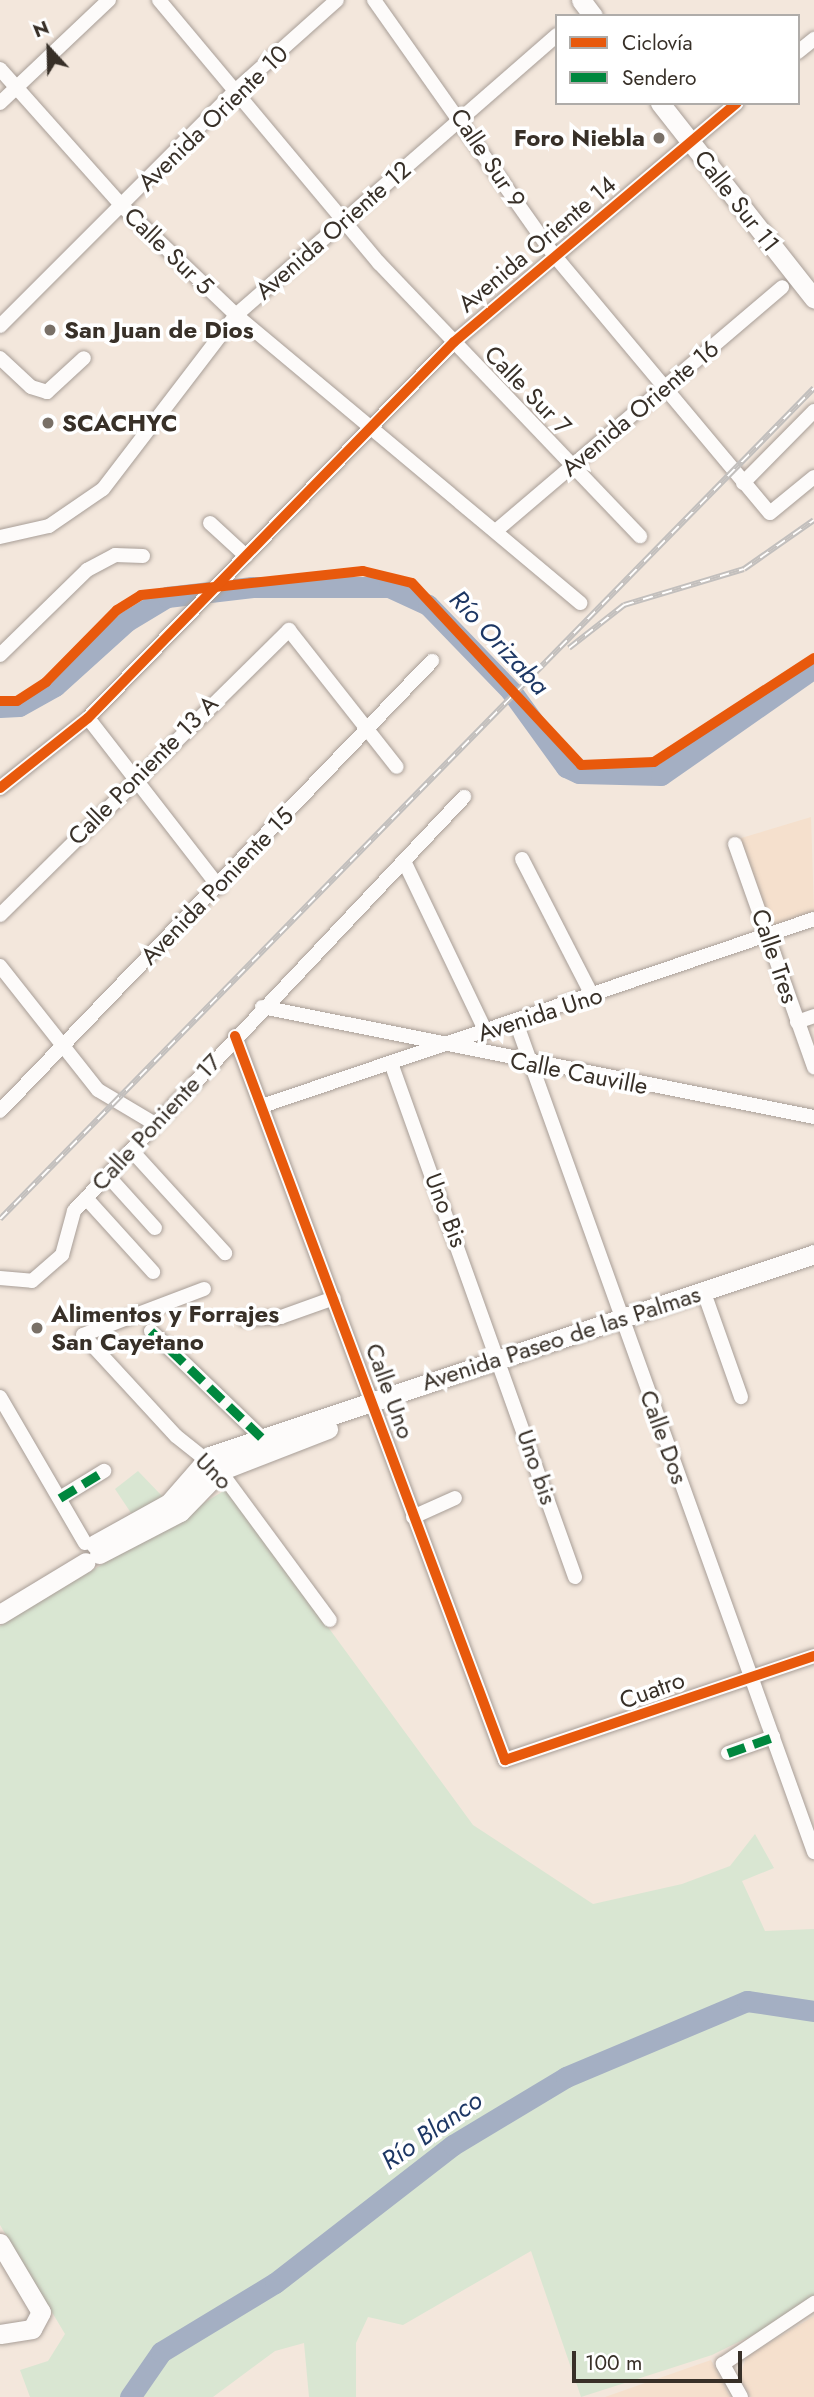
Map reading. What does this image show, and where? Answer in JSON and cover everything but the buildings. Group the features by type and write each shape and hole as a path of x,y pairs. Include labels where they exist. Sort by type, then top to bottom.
{"street":[{"path":"0,103 109,0"},
{"name":"Calle Sur 7","path":"159,0 341,220 640,536"},
{"name":"Avenida Oriente 10","path":"0,324 122,206 236,90 337,0"},
{"name":"Calle Sur 9","path":"374,0 463,120 555,256 770,513 814,477"},
{"name":"Avenida Oriente 12","path":"0,537 49,526 103,489 236,315 341,220 463,120 555,36"},
{"path":"800,50 814,39"},
{"name":"Calle Sur 5","path":"0,69 122,206 236,315 498,529 580,603"},
{"name":"Calle Sur 11","path":"662,105 814,299"},
{"name":"Avenida Oriente 14","path":"0,788 88,718 454,342 735,105"},
{"name":"Avenida Oriente 16","path":"498,529 782,287"},
{"path":"0,358 31,387 47,392 84,358"},
{"path":"740,480 814,411"},
{"path":"210,523 246,556"},
{"path":"0,655 87,569 115,555 143,556"},
{"name":"Calle Poniente 13 A","path":"0,915 135,778 289,630 367,726"},
{"name":"Avenida Poniente 15","path":"0,1111 219,887 367,726 432,661"},
{"path":"88,718 219,887"},
{"path":"367,726 397,766"},
{"name":"Calle Poniente 17","path":"0,1278 32,1281 62,1255 74,1211 133,1152 155,1124 262,1007 464,797"},
{"name":"Calle Tres","path":"735,844 814,1067"},
{"path":"522,859 593,997"},
{"path":"404,861 486,1032"},
{"name":"Avenida Uno","path":"265,1105 593,997 814,919"},
{"path":"0,965 106,1096 155,1124"},
{"name":"Calle Cauville","path":"262,1007 440,1047 814,1118"},
{"path":"797,1022 814,1016"},
{"name":"Calle Dos","path":"516,1022 622,1324 814,1852"},
{"name":"Calle Uno","path":"235,1036 265,1105 413,1517 505,1760"},
{"name":"Uno Bis","path":"391,1063 502,1361"},
{"path":"133,1152 225,1253"},
{"path":"108,1176 155,1228"},
{"path":"86,1198 153,1272"},
{"name":"Avenida Paseo de las Palmas","path":"622,1324 814,1254"},
{"name":"Avenida Paseo de las Palmas","path":"0,1614 91,1551 180,1512 215,1466 502,1361 814,1266"},
{"name":"Uno","path":"204,1289 83,1335 176,1436 215,1466 330,1620"},
{"path":"244,1319 281,1317 334,1298"},
{"path":"706,1301 741,1397"},
{"path":"151,1331 262,1438"},
{"name":"Uno bis","path":"502,1361 575,1577"},
{"path":"0,1397 91,1551"},
{"name":"Avenida Paseo de las Palmas","path":"215,1466 210,1456 374,1406"},
{"path":"60,1498 104,1471"},
{"path":"413,1517 455,1498"},
{"path":"553,1563 568,1556"},
{"name":"Cuatro","path":"505,1760 814,1656"},
{"path":"728,1754 773,1737"},
{"path":"0,2334 39,2323 41,2312 2,2248"},
{"path":"741,2397 723,2364 814,2303"}],"shaded area":[{"path":"811,817 814,912 768,927 738,839"},
{"path":"814,2316 814,2397 751,2397 740,2378 746,2357"},
{"path":"711,2360 730,2397 605,2397"}],"green space":[{"path":"138,1471 163,1497 133,1516 115,1489"},
{"path":"227,1489 473,1825 593,1904 682,1884 730,1866 755,1834 774,1868 742,1881 765,1931 814,1929 814,2305 712,2355 581,2397 531,2251 403,2325 368,2317 356,2343 356,2397 309,2397 304,2343 275,2351 213,2397 30,2397 20,2370 48,2361 65,2334 0,2225 0,1626"}],"waterway":[{"name":"Río Orizaba","path":"0,707 19,706 55,686 127,621 167,597 252,587 389,587 428,605 511,691 566,767 579,773 661,775 814,668"},
{"name":"Río Blanco","path":"130,2397 161,2352 275,2283 453,2145 566,2077 747,2001 814,2011"}],"railway":[{"path":"0,1219 814,388"},
{"path":"569,648 624,605 744,569 814,520"}],"marked path":[{"path":"151,1331 262,1438"},
{"path":"60,1498 104,1471"},
{"path":"728,1753 773,1737"}],"cycle path":[{"path":"0,788 88,718 454,342 735,105"},
{"path":"0,701 17,701 46,682 117,610 141,595 363,571 412,583 581,765 654,762 814,658"},
{"path":"235,1036 505,1760 814,1656"}],"place":[{"name":"Foro Niebla","path":"659,138"},
{"name":"San Juan de Dios","path":"50,330"},
{"name":"SCACHYC","path":"48,423"},
{"name":"Alimentos y Forrajes San Cayetano","path":"37,1328"}]}
